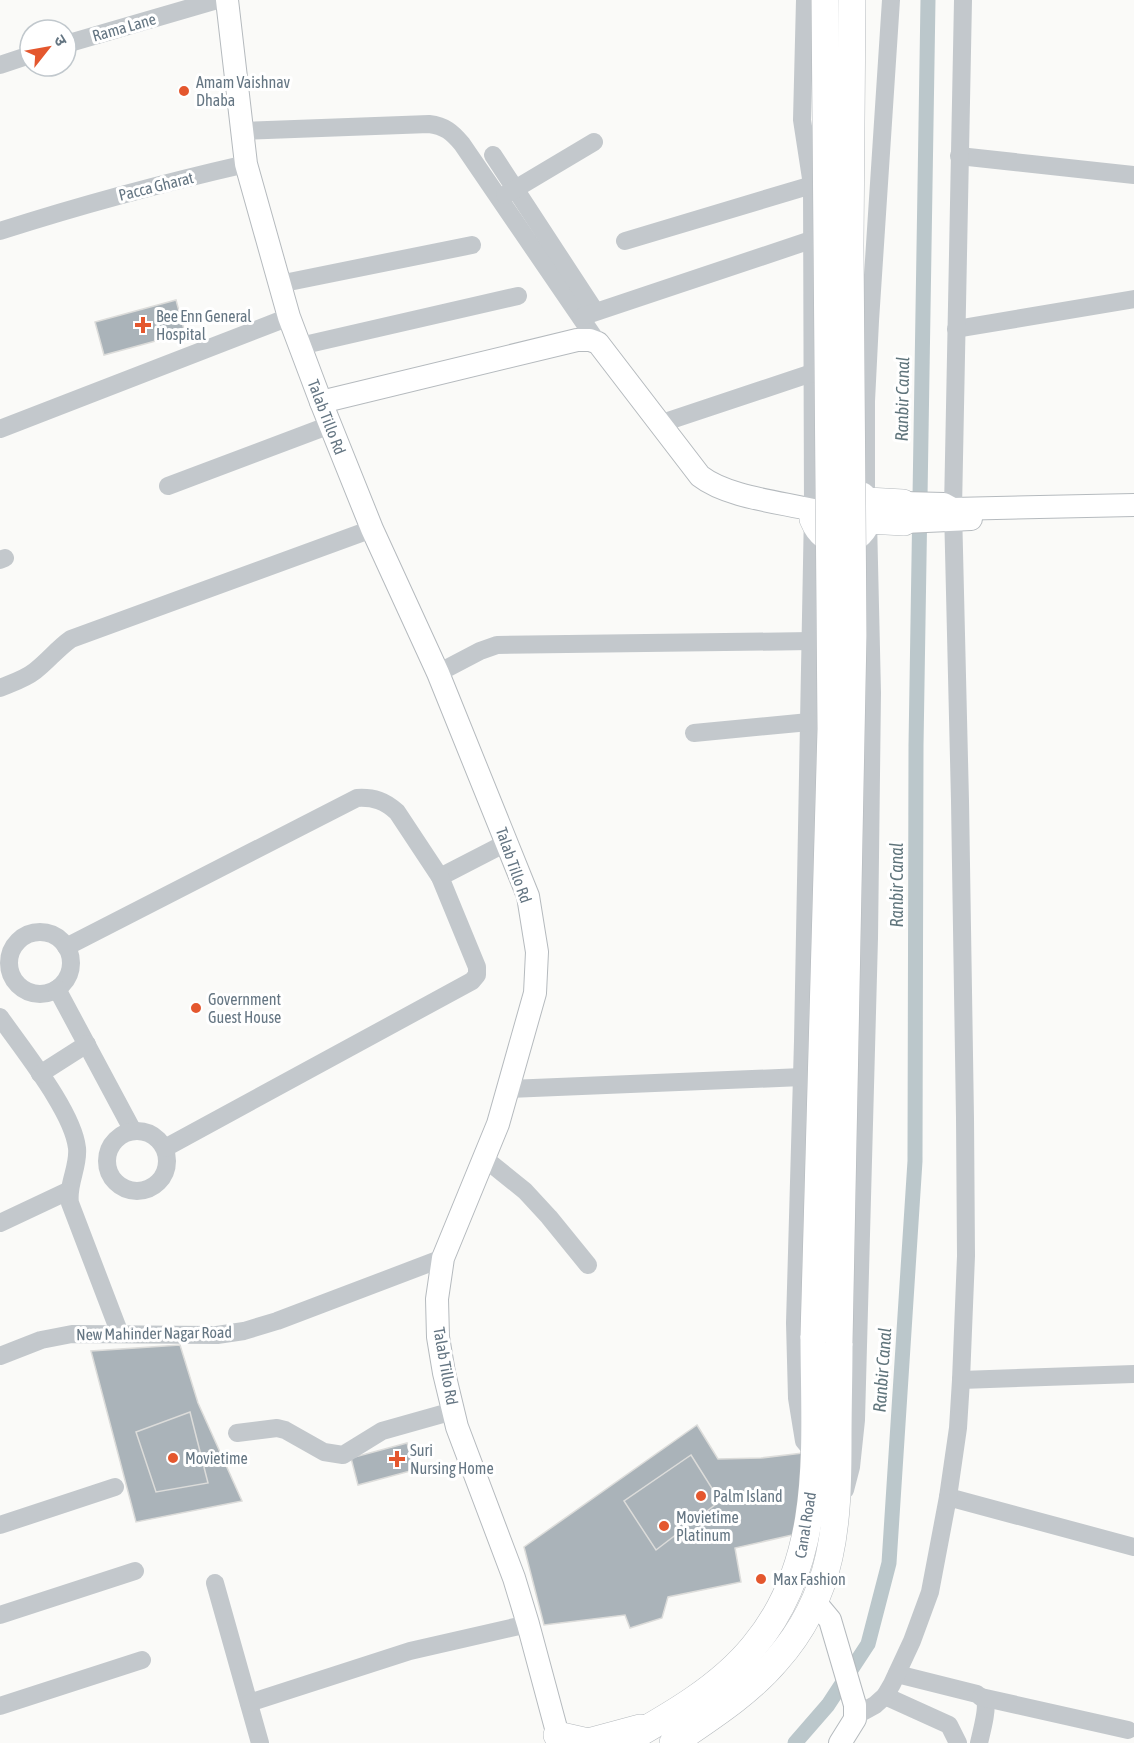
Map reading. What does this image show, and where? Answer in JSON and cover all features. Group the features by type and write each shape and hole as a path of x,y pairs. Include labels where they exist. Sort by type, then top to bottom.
{"highway":[{"path":"825,0 831,729 827,1340"},
{"path":"827,1340 853,635 850,245 852,0"},
{"path":"840,486 857,492 867,511 862,532 855,537 838,542 822,535 813,514 816,501 822,493 840,486"},
{"path":"867,511 903,512"},
{"name":"Canal Road","path":"664,1734 701,1694 753,1647 777,1614 797,1571 807,1538 827,1340"},
{"name":"Canal Road","path":"622,1743 664,1734 729,1703 777,1661 808,1617 824,1580 838,1504 827,1340"},
{"path":"558,1739 588,1742 664,1734"}],"main road":[{"name":"Talab Tillo Rd","path":"227,0 246,164 289,317 372,529 438,673 528,896 537,952 535,993 498,1124 443,1258 437,1299 438,1337 457,1427 502,1543 528,1624 558,1739"},
{"path":"321,402 577,340 590,340 598,343 700,476 725,490 813,514"},
{"path":"949,513 1134,505"},
{"path":"903,512 1134,517"},
{"path":"815,1602 830,1620 853,1706 852,1725 840,1743"}],"street":[{"name":"Rama Lane","path":"78,41 217,0"},
{"path":"805,0 802,120 812,185 813,514 812,641 795,1323 797,1398 801,1426 804,1441 814,1455"},
{"path":"838,1504 847,1484 851,1467 856,1420 869,938 872,693 865,471 870,332 891,0"},
{"path":"853,1706 875,1705 885,1696 912,1641 930,1592 958,1428 966,1256 965,1141 960,801 949,513 956,329 963,0"},
{"path":"0,65 18,59"},
{"path":"243,131 443,125 462,144 518,226 536,238 588,314 598,343"},
{"path":"499,200 515,188 594,142"},
{"path":"493,155 533,215 536,238"},
{"path":"959,156 1134,175"},
{"name":"Pacca Gharat","path":"0,231 143,188 246,164"},
{"path":"625,242 812,185"},
{"path":"518,226 533,215"},
{"path":"588,314 811,240"},
{"path":"279,284 472,245"},
{"path":"300,346 518,296"},
{"path":"956,329 1134,299"},
{"path":"0,429 289,317"},
{"path":"659,424 812,373"},
{"path":"168,486 330,425"},
{"path":"0,688 36,670 71,639 372,529"},
{"path":"438,673 480,651 497,645 812,641"},
{"path":"694,733 809,722"},
{"path":"66,947 357,798 378,800 389,804 397,812 440,877 477,968 477,975 472,981 165,1148"},
{"path":"440,877 508,842"},
{"path":"40,932 60,939 66,947 70,957 70,967 68,976 57,989 45,994 35,994 26,990 12,976 9,966 10,956 21,939 40,932"},
{"path":"57,989 133,1131"},
{"path":"0,1017 58,1101 74,1134 76,1159 68,1191 73,1213 120,1334"},
{"path":"40,1074 87,1044"},
{"path":"509,1089 802,1077"},
{"path":"133,1131 151,1134 159,1140 168,1158 167,1168 162,1178 146,1190 126,1189 117,1183 107,1165 108,1154 117,1138 133,1131"},
{"path":"484,1158 525,1191 588,1265"},
{"path":"0,1223 68,1191"},
{"name":"New Mahinder Nagar Road","path":"0,1356 41,1340 72,1334 217,1335 244,1331 277,1321 443,1258"},
{"path":"961,1380 1134,1374"},
{"path":"237,1433 277,1428 285,1430 324,1452 343,1455 382,1431 453,1411"},
{"path":"0,1525 115,1487"},
{"path":"948,1497 1134,1547"},
{"path":"0,1615 135,1571"},
{"path":"215,1584 260,1743"},
{"path":"249,1703 410,1652 528,1624"},
{"path":"0,1706 142,1660"},
{"path":"897,1674 977,1694 981,1697 985,1702 985,1709 979,1743"},
{"path":"885,1696 950,1725 958,1743"},
{"path":"981,1697 1133,1732"}],"building":[{"path":"176,300 185,333 104,355 95,322"},
{"path":"180,1345 198,1403 242,1501 136,1522 91,1351"},
{"name":"Movietime","path":"190,1412 208,1483 156,1492 136,1432"},
{"name":"Palm Island","path":"697,1425 718,1459 761,1458 811,1452 801,1533 735,1548 741,1582 668,1597 662,1618 630,1628 625,1615 544,1625 524,1547"},
{"path":"407,1443 414,1470 358,1485 351,1458"},
{"name":"Movietime Platinum","path":"691,1455 720,1501 656,1550 624,1501"}],"waterway":[{"name":"Ranbir Canal","path":"795,1743 828,1705 868,1644 889,1563 915,1161 916,746 928,0"}],"place":[{"name":"Amam Vaishnav Dhaba","path":"184,91"},
{"name":"Bee Enn General Hospital","path":"143,325"},
{"name":"Government Guest House","path":"196,1008"},
{"name":"Movietime","path":"173,1458"},
{"name":"Suri Nursing Home","path":"397,1459"},
{"name":"Palm Island","path":"701,1496"},
{"name":"Movietime Platinum","path":"664,1526"},
{"name":"Max Fashion","path":"761,1579"}]}
